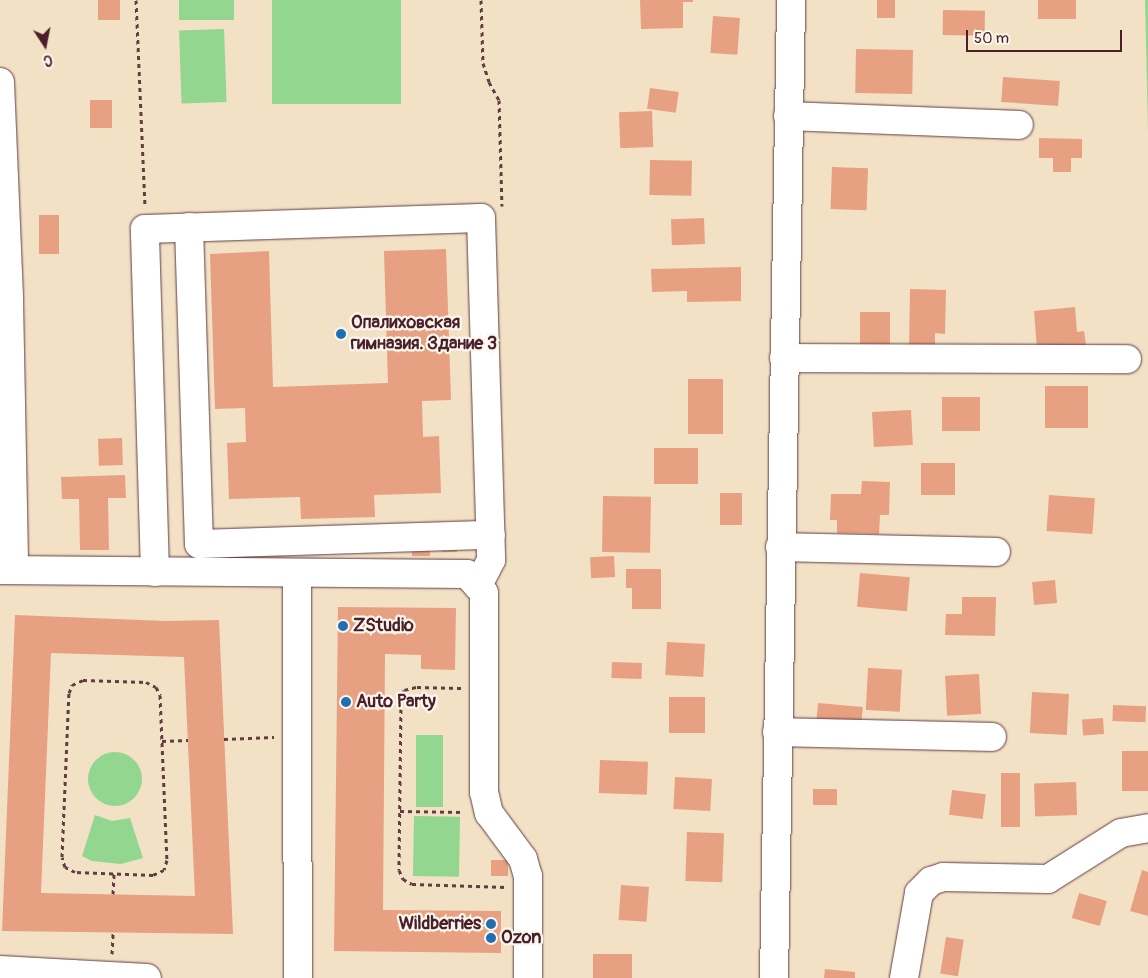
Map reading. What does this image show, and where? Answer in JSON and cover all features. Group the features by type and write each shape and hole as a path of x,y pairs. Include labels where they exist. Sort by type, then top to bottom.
{"street":[{"path":"774,978 790,0"},
{"path":"0,82 7,570 467,574 484,593 484,792 489,813 522,859 529,888 528,978"},
{"path":"788,116 1019,125"},
{"path":"155,572 146,229 481,218 491,560 478,586"},
{"path":"189,227 199,544 491,535"},
{"path":"784,358 1127,359"},
{"path":"780,547 996,552"},
{"path":"297,573 298,978"},
{"path":"777,732 992,737"},
{"path":"904,978 919,893 931,881 943,877 1048,879 1121,833 1148,828"},
{"path":"0,970 72,976 147,978"}],"path":[{"path":"136,0 146,229"},
{"path":"84,680 146,682 156,687 160,695 162,741 167,860 164,870 153,875 75,872 65,867 62,857 68,693 72,685 84,680"},
{"path":"484,689 416,686 404,690 401,701 399,870 403,879 412,884 529,888"},
{"path":"224,739 297,736"},
{"path":"162,741 188,740"},
{"path":"400,811 489,813"},
{"path":"113,894 114,873"},
{"path":"112,957 113,932"}],"green space":[{"path":"179,0 234,0 234,20 179,20"},
{"path":"272,0 401,0 401,104 272,104"},
{"path":"1145,0 1148,0 1148,132"},
{"path":"224,29 227,102 182,104 179,31"},
{"path":"416,735 443,735 443,807 416,807"},
{"path":"115,752 125,754 134,760 140,769 142,779 140,789 134,798 125,804 115,806 105,804 96,798 90,789 88,779 90,769 96,760 105,754"},
{"path":"95,815 112,821 130,818 143,858 121,864 92,861 82,856"},
{"path":"414,816 460,817 459,877 413,876"}],"building":[{"path":"98,0 120,0 120,20 98,20"},
{"path":"640,0 693,0 693,2 683,2 683,28 641,29"},
{"path":"877,0 895,0 895,18 877,18"},
{"path":"1038,0 1076,0 1076,19 1038,19"},
{"path":"943,10 985,11 985,36 943,35"},
{"path":"713,16 740,18 737,55 710,53"},
{"path":"856,49 913,50 912,94 855,93"},
{"path":"1003,77 1060,81 1058,106 1001,102"},
{"path":"650,88 679,92 676,113 647,109"},
{"path":"90,100 112,100 112,128 90,128"},
{"path":"652,111 653,147 620,148 619,112"},
{"path":"1039,138 1082,139 1082,158 1071,158 1071,172 1053,172 1053,158 1039,158"},
{"path":"650,160 692,161 691,196 649,195"},
{"path":"832,167 868,168 867,210 831,209"},
{"path":"39,215 59,215 59,254 39,254"},
{"path":"704,218 705,244 672,245 671,219"},
{"path":"446,249 451,400 422,401 423,437 439,436 441,493 374,495 375,517 301,519 300,497 229,499 227,443 246,442 245,408 215,409 210,254 269,251 273,387 388,383 384,251"},
{"path":"741,267 741,301 687,302 687,291 652,292 651,269"},
{"path":"910,289 946,290 945,334 935,333 935,351 909,351"},
{"path":"1075,307 1077,332 1084,331 1086,345 1037,349 1034,311"},
{"path":"860,312 890,312 890,350 860,350"},
{"path":"688,379 723,379 723,434 688,434"},
{"path":"1045,386 1088,386 1088,428 1045,428"},
{"path":"942,397 980,397 980,431 942,431"},
{"path":"911,410 913,445 874,447 872,412"},
{"path":"122,438 123,465 99,466 98,439"},
{"path":"654,448 698,448 698,484 654,484"},
{"path":"921,463 955,463 955,495 921,495"},
{"path":"125,475 126,498 108,498 109,550 80,550 79,499 62,499 61,477"},
{"path":"862,481 890,482 889,515 880,515 879,534 837,533 837,520 830,520 831,494 861,494"},
{"path":"720,493 742,493 742,525 720,525"},
{"path":"1049,495 1095,498 1092,534 1046,531"},
{"path":"603,496 651,497 650,553 602,552"},
{"path":"412,540 430,540 430,556 412,556"},
{"path":"442,544 457,544 457,552 442,552"},
{"path":"614,556 615,577 591,578 590,557"},
{"path":"626,569 661,569 661,609 632,609 632,588 626,588"},
{"path":"860,573 910,577 907,611 857,607"},
{"path":"1055,580 1057,603 1034,605 1032,582"},
{"path":"962,597 996,597 995,636 945,635 946,614 962,614"},
{"path":"338,607 456,608 455,670 421,669 421,655 385,654 383,910 501,911 501,953 334,951"},
{"path":"15,615 166,621 219,620 233,934 2,931","holes":["51,653 184,657 195,896 41,893"]},
{"path":"667,642 705,644 703,677 665,675"},
{"path":"612,662 642,663 641,679 611,678"},
{"path":"868,668 902,670 900,712 866,710"},
{"path":"979,674 981,714 947,716 945,676"},
{"path":"1032,692 1069,694 1067,735 1030,733"},
{"path":"669,697 705,697 705,733 669,733"},
{"path":"818,703 863,707 861,728 816,724"},
{"path":"1113,705 1146,706 1145,722 1112,721"},
{"path":"1103,718 1104,734 1083,735 1082,719"},
{"path":"1122,751 1148,751 1148,791 1122,791"},
{"path":"600,760 648,762 647,795 599,793"},
{"path":"1001,773 1020,773 1020,827 1001,827"},
{"path":"675,777 712,779 710,811 673,809"},
{"path":"1076,782 1077,815 1035,816 1034,783"},
{"path":"813,789 837,789 837,805 813,805"},
{"path":"952,790 986,794 983,819 949,815"},
{"path":"687,832 724,833 722,882 685,881"},
{"path":"491,860 508,860 508,876 491,876"},
{"path":"1142,870 1148,872 1148,916 1130,911"},
{"path":"621,885 649,887 646,922 619,920"},
{"path":"1079,893 1107,901 1100,926 1072,918"},
{"path":"946,937 964,940 958,976 940,974"},
{"path":"593,954 632,954 632,978 593,978"},
{"path":"825,969 855,972 855,978 824,978"}],"place":[{"name":"Опалиховская гимназия. Здание 3","path":"341,334"},
{"name":"ZStudio","path":"343,626"},
{"name":"Auto Party","path":"346,702"},
{"name":"Wildberries","path":"491,924"},
{"name":"Ozon","path":"491,938"}]}
